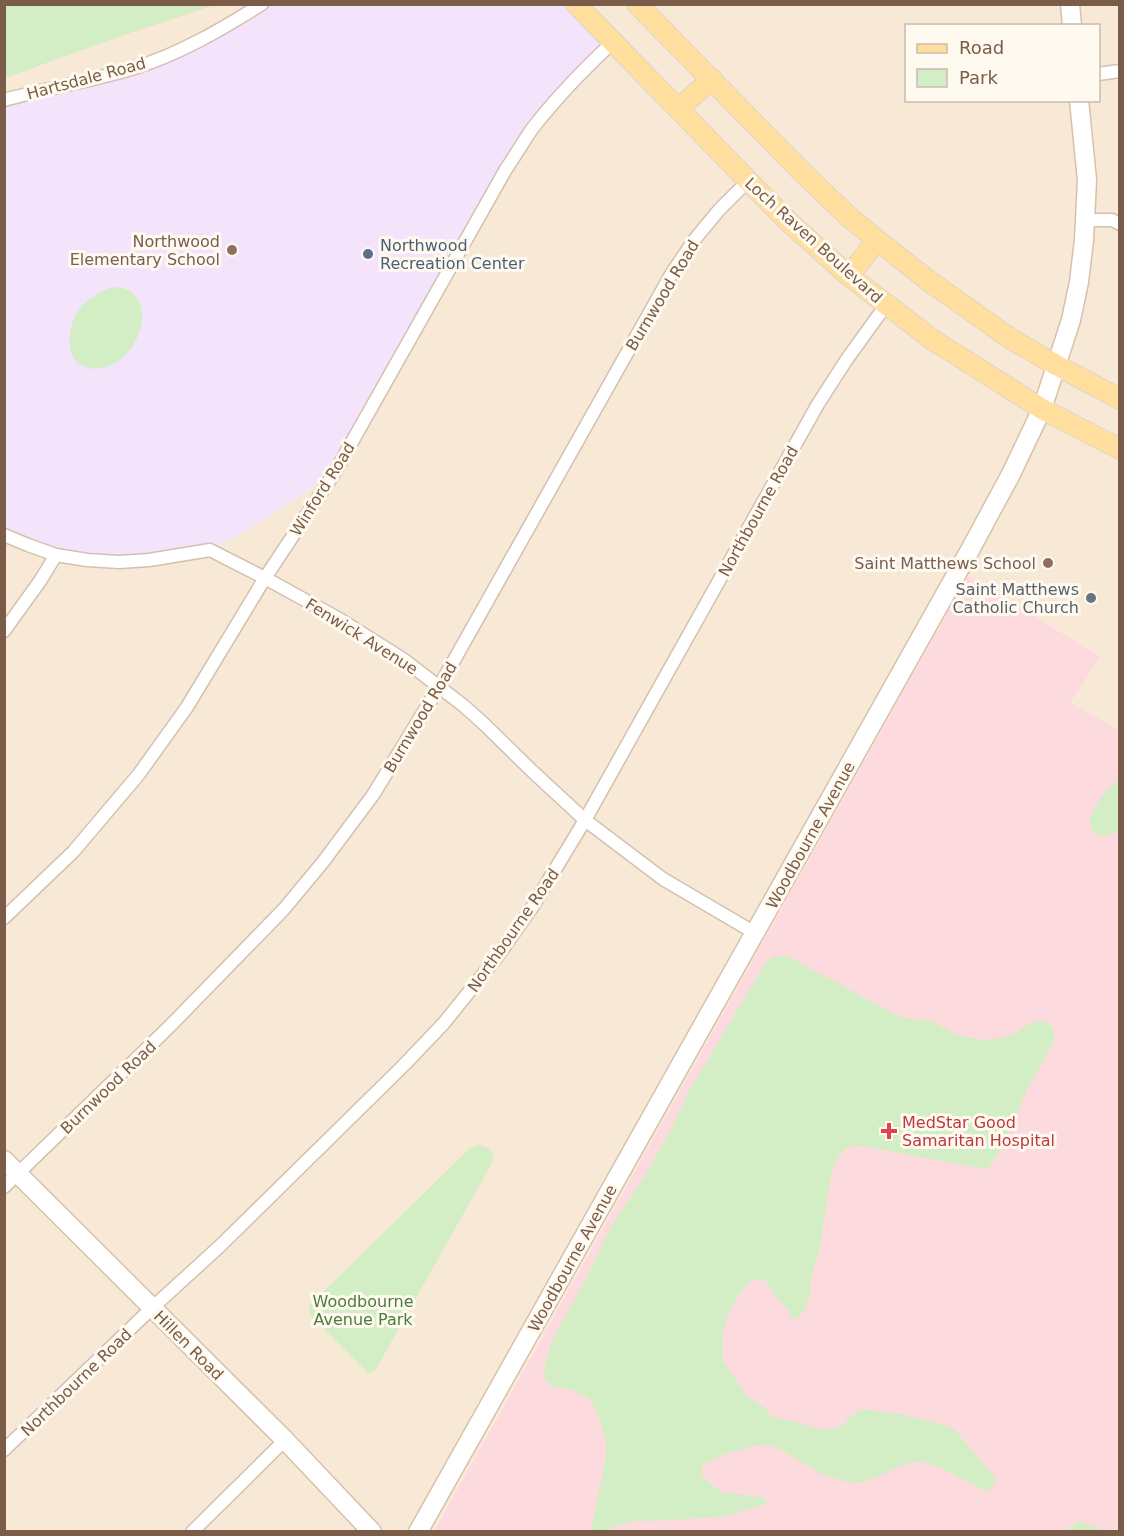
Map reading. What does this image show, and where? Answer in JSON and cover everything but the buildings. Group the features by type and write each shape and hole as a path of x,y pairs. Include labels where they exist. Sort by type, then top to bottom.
{"main road":[{"name":"Loch Raven Boulevard","path":"576,4 789,222 849,276 933,340 1042,409 1119,449"},
{"path":"638,4 812,181 877,240 929,281 1011,339 1119,399"},
{"path":"678,109 712,79"},
{"path":"849,276 877,240"}],"street":[{"name":"Hartsdale Road","path":"4,100 138,67 195,43 262,4"},
{"path":"1070,4 1071,24"},
{"name":"Winford Road","path":"4,918 74,852 140,774 187,707 265,578 335,472 506,169 532,130 558,98 613,42"},
{"path":"1100,74 1119,71"},
{"name":"Woodbourne Avenue","path":"418,1532 989,515 1042,409 1071,320 1083,251 1087,180 1079,102"},
{"name":"Burnwood Road","path":"4,1187 170,1026 284,909 323,862 373,795 439,687 672,273 695,238 748,181"},
{"path":"1085,220 1112,220 1119,224"},
{"name":"Northbourne Road","path":"4,1450 220,1246 396,1073 444,1023 497,957 533,906 585,820 819,404 847,359 886,305"},
{"name":"Fenwick Avenue","path":"4,535 56,555 87,560 119,562 149,560 210,550 265,578 403,659 484,724 585,820 663,879 755,933"},
{"path":"4,631 56,555"},
{"name":"Hillen Road","path":"4,1160 285,1440 372,1532"},
{"path":"192,1532 285,1440"}],"shaded area":[{"path":"5,5 262,5 163,57 5,100"},
{"name":"Northwood Elementary School","path":"262,5 576,5 613,42 532,130 335,472 246,531 210,550 161,557 56,555 5,534 5,100 134,68"},
{"path":"576,5 1119,5 1119,730 1071,704 1099,655 968,577 433,1531 5,1531 4,534 210,550 246,531 335,472"},
{"name":"MedStar Good Samaritan Hospital","path":"968,576 1100,656 1071,703 1119,730 1119,1531 433,1532"}],"green space":[{"path":"5,4 215,4 215,5 5,78"},
{"path":"116,287 132,293 140,303 142,318 139,333 131,348 120,360 105,367 89,368 81,365 71,352 70,335 74,318 90,299 100,292"},
{"path":"1119,779 1119,832 1105,836 1098,835 1090,825 1093,811 1103,795"},
{"path":"777,956 787,956 900,1017 932,1021 951,1032 968,1038 986,1040 1007,1037 1041,1020 1054,1029 1054,1042 1028,1088 1001,1149 988,1169 857,1145 848,1147 841,1153 833,1172 820,1248 812,1274 809,1300 804,1311 794,1319 790,1318 788,1309 775,1297 766,1281 752,1280 742,1290 728,1314 723,1332 723,1360 746,1395 764,1407 771,1416 820,1429 829,1429 843,1425 852,1415 863,1409 906,1415 949,1426 956,1431 995,1477 995,1482 990,1490 985,1491 941,1468 918,1461 899,1466 864,1482 850,1483 823,1475 778,1448 769,1445 756,1446 725,1454 703,1465 701,1473 721,1492 762,1497 767,1503 722,1517 636,1521 614,1526 608,1531 593,1531 592,1523 602,1478 606,1441 590,1399 572,1390 552,1387 545,1379 544,1369 548,1354 554,1336 588,1275 610,1229 645,1175 689,1091 762,969 768,961"},
{"name":"Woodbourne Avenue Park","path":"478,1145 491,1151 494,1156 492,1163 376,1369 368,1373 310,1315 309,1308 469,1149"},
{"path":"1079,1521 1105,1530 1114,1531 1065,1531"}],"place":[{"name":"Northwood Elementary School","path":"232,250"},
{"name":"Northwood Recreation Center","path":"368,254"},
{"name":"Saint Matthews School","path":"1048,563"},
{"name":"Saint Matthews Catholic Church","path":"1091,598"},
{"name":"MedStar Good Samaritan Hospital","path":"889,1131"}]}
